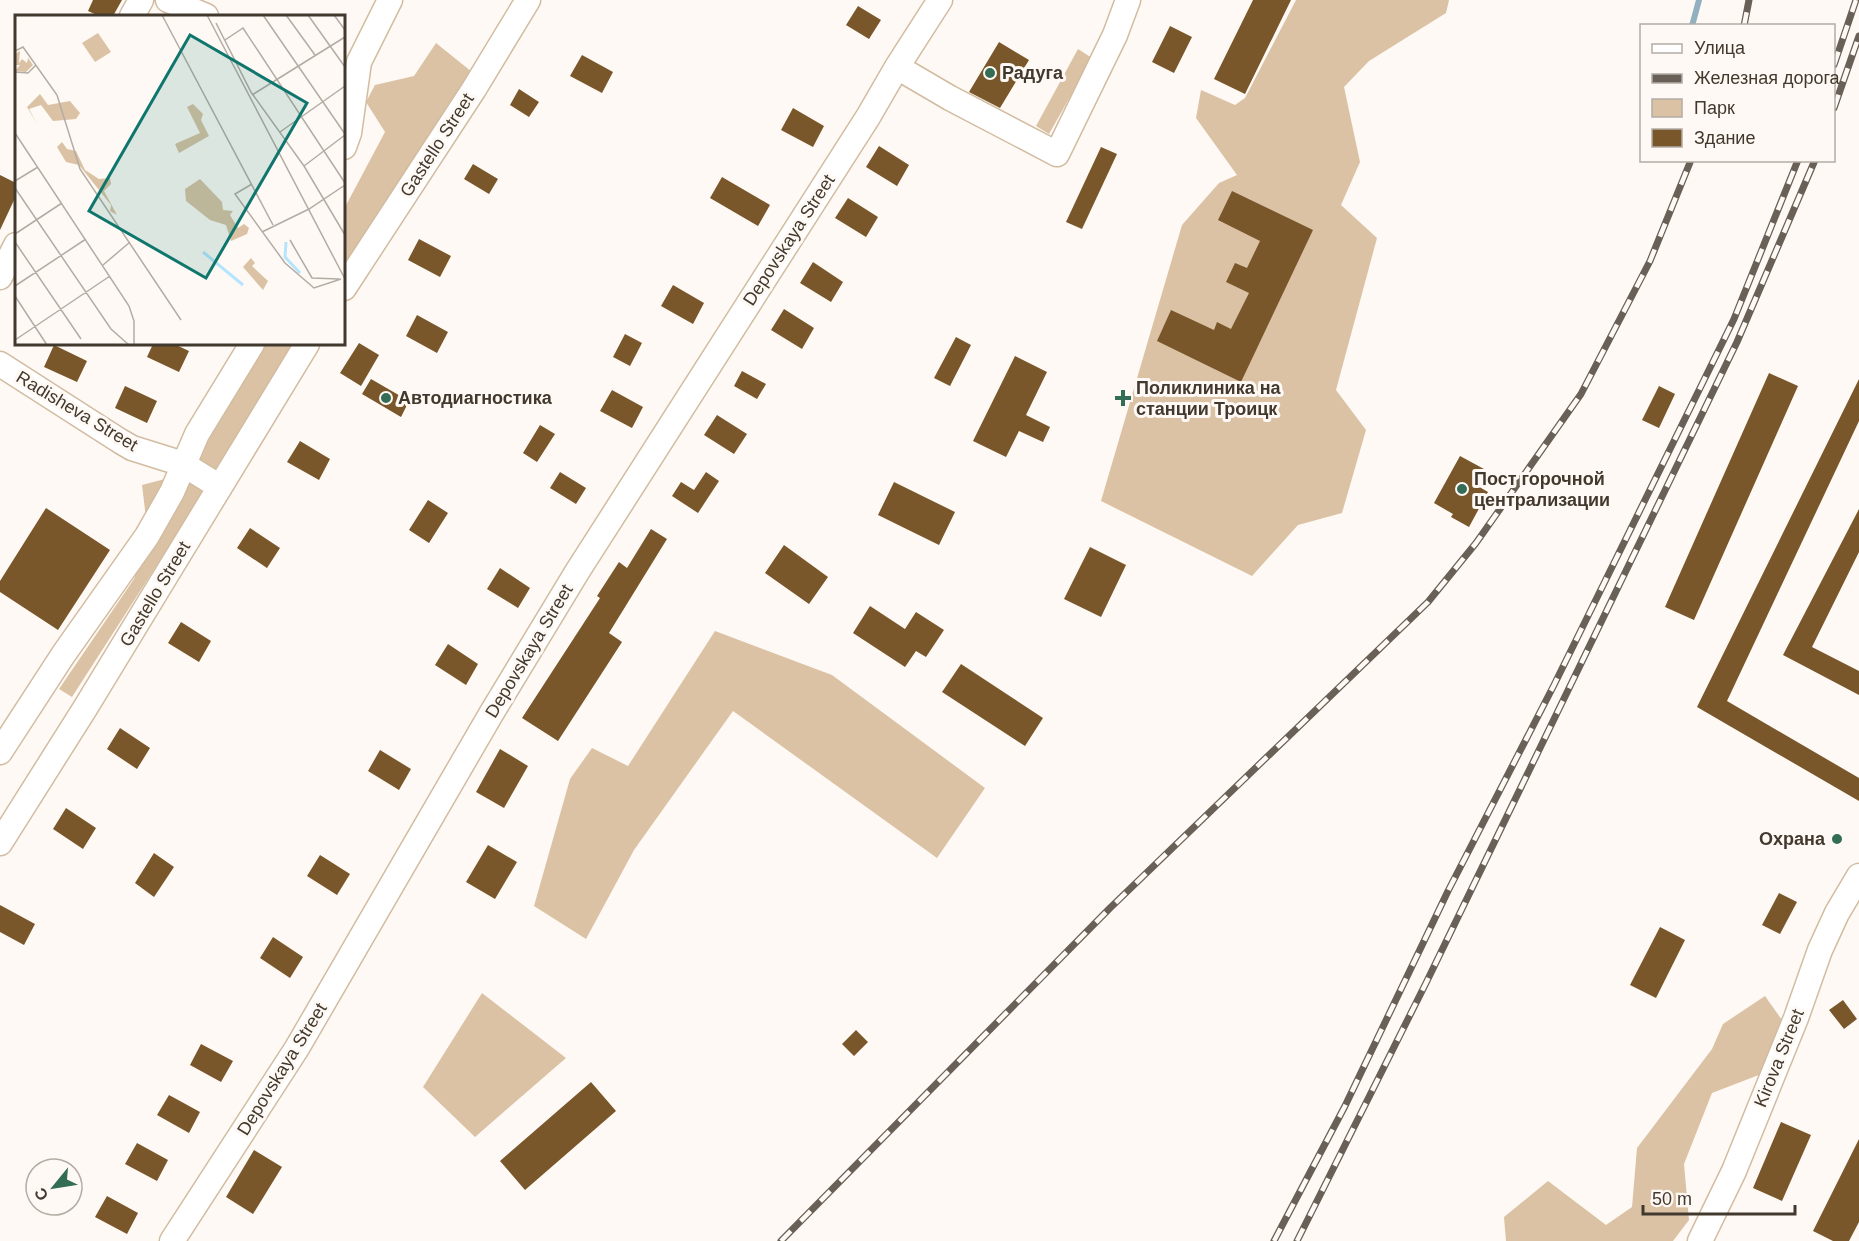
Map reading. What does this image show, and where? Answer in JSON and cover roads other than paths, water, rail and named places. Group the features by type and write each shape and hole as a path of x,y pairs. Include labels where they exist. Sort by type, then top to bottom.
{"street":[{"path":"133,15 141,0"},
{"path":"168,0 204,15"},
{"path":"345,144 349,133 350,78 390,0"},
{"name":"Gastello Street","path":"345,286 474,89 528,0"},
{"name":"Depovskaya Street","path":"172,1241 297,1048 491,714 577,572 868,117 940,0"},
{"path":"897,67 1057,154 1115,35 1128,0"},
{"path":"0,277 15,247"},
{"name":"Gastello Street","path":"0,752 63,655 147,536 172,492 196,434 251,345"},
{"name":"Gastello Street","path":"0,843 84,710 306,345"},
{"name":"Radisheva Street","path":"0,364 132,448 183,464 220,488"},
{"name":"Kirova Street","path":"1700,1241 1734,1171 1796,1018 1820,950 1837,913 1859,876"}],"waterway":[{"path":"1693,24 1699,0"}],"railway":[{"path":"1744,24 1749,0"},
{"path":"1835,62 1856,0"},
{"path":"1835,105 1859,36"},
{"path":"781,1241 1110,908 1428,602 1476,543 1581,394 1650,261 1690,162"},
{"path":"1274,1241 1345,1106 1448,891 1554,685 1734,319 1797,162"},
{"path":"1297,1241 1426,983 1737,342 1814,162"}],"place":[{"name":"Радуга","path":"990,73"},
{"name":"Автодиагностика","path":"386,398"},
{"name":"Поликлиника на станции Троицк","path":"1123,398"},
{"name":"Пост горочной централизации","path":"1462,489"},
{"name":"Охрана","path":"1837,839"}]}
